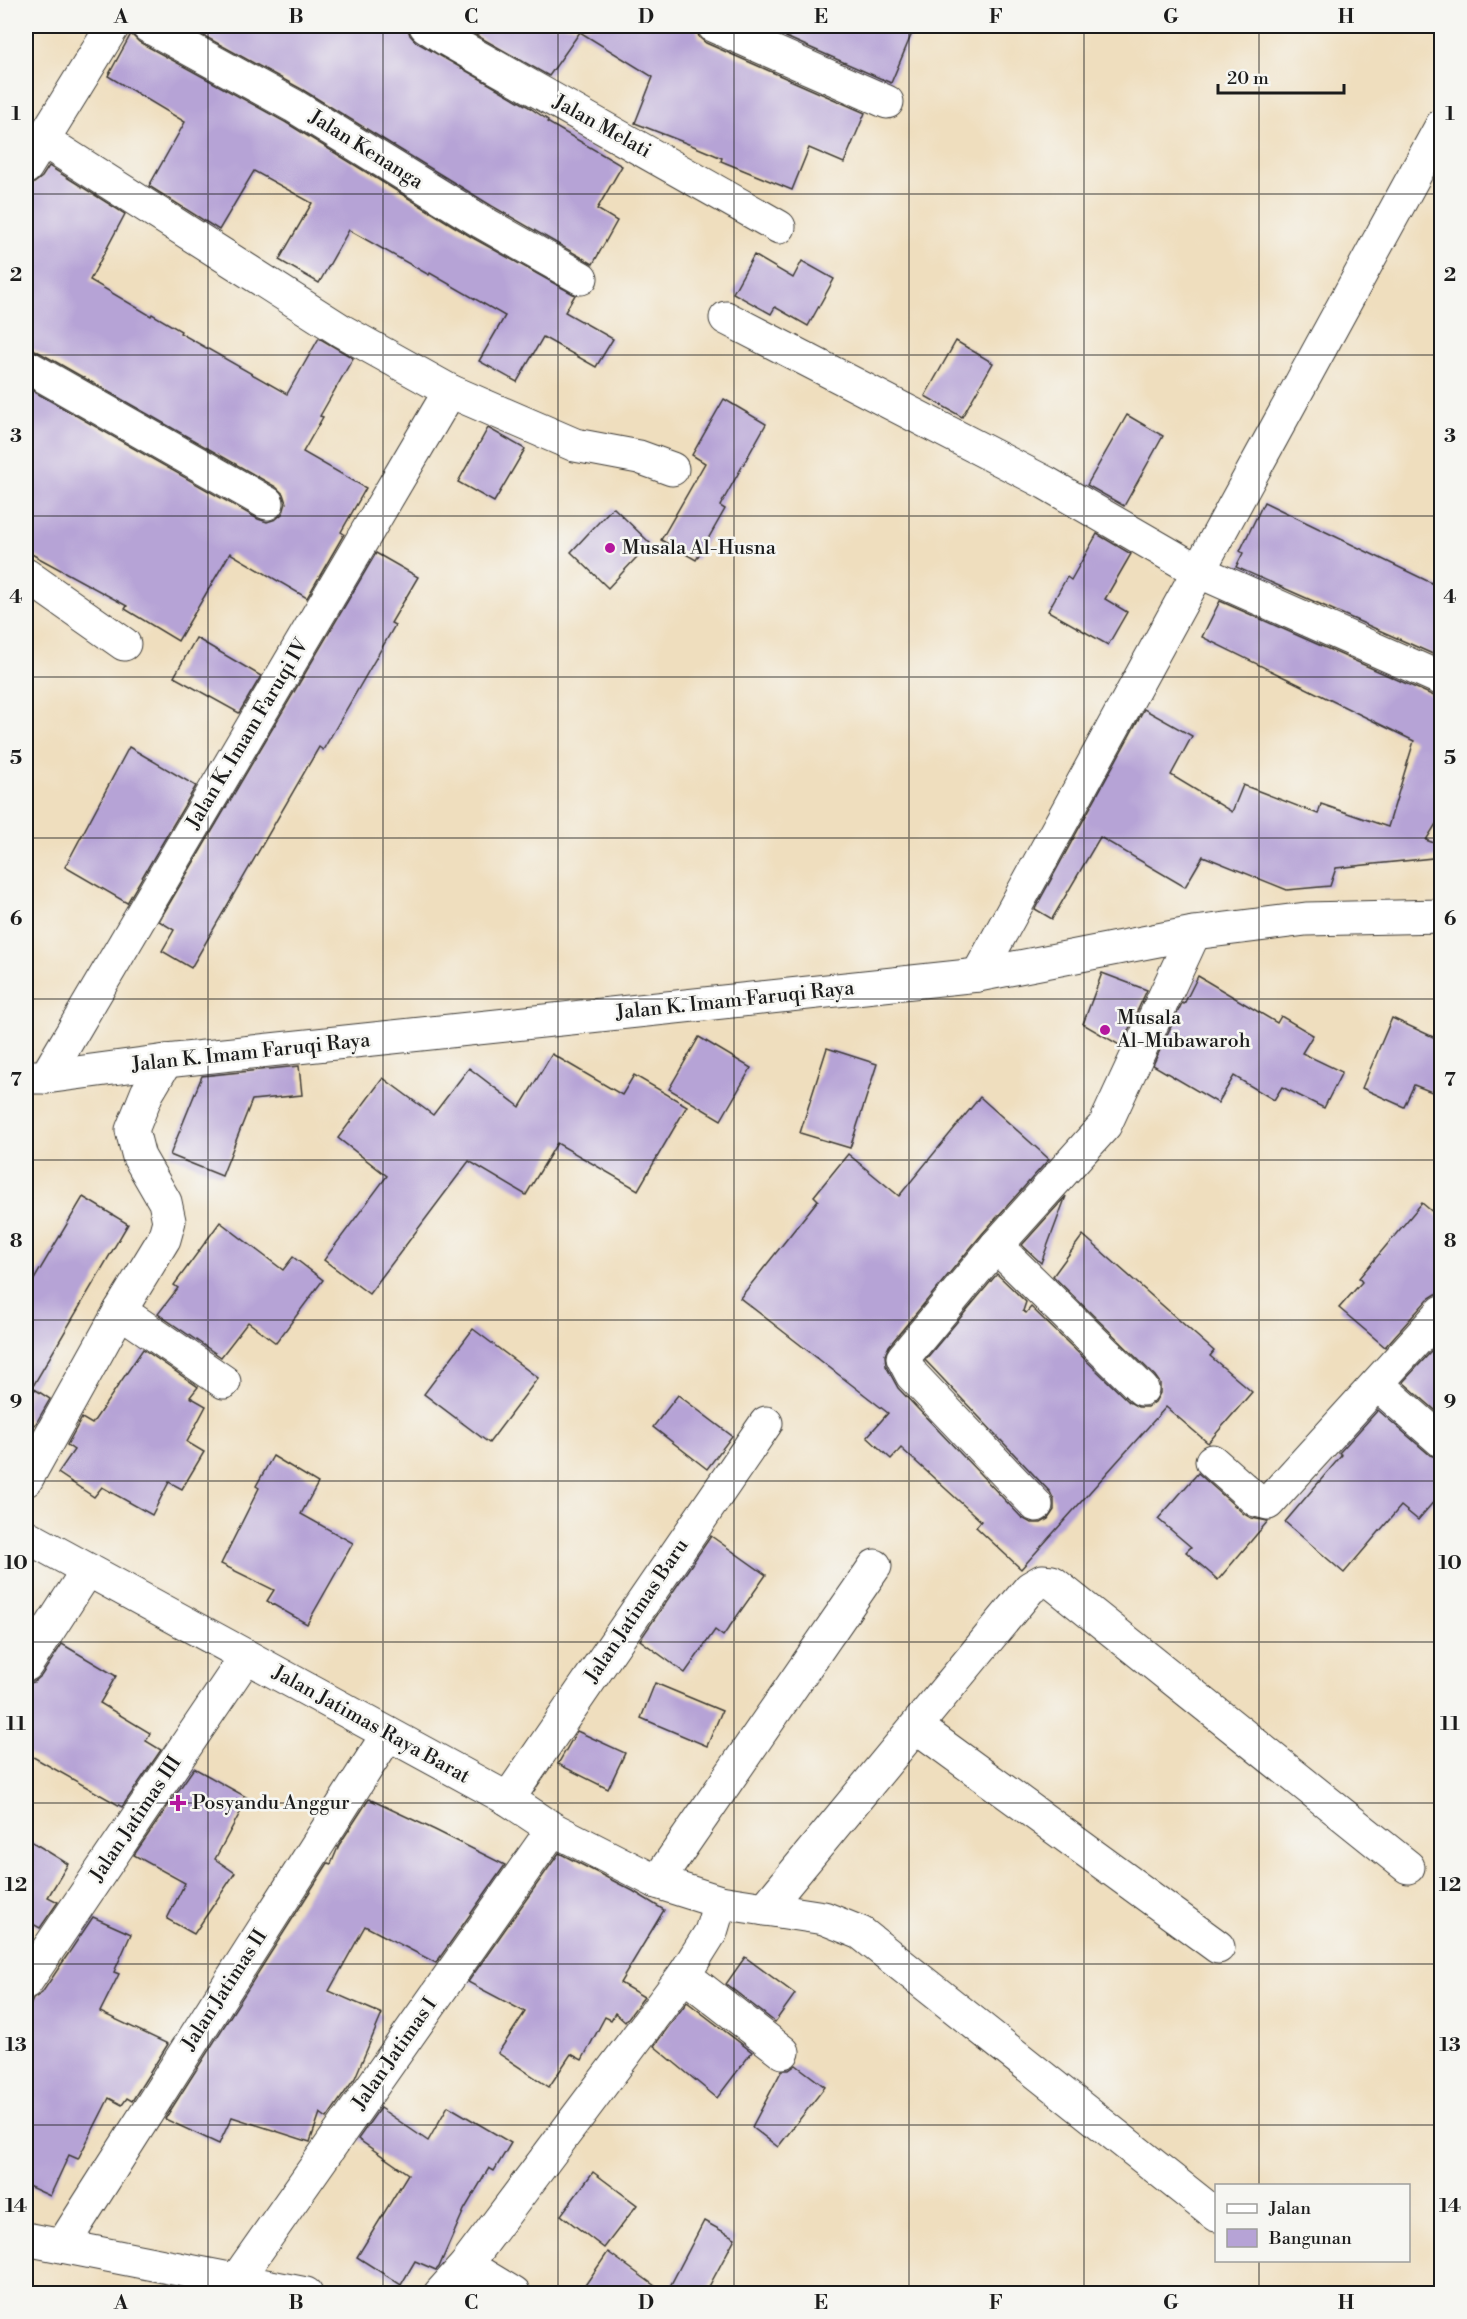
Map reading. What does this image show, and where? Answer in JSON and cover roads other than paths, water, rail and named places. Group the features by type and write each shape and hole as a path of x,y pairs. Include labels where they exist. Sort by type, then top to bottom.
{"street":[{"path":"113,26 31,155 450,391 564,441 639,458 672,469"},
{"name":"Jalan Kenanga","path":"148,26 294,106 482,222 581,278"},
{"name":"Jalan Melati","path":"426,26 779,227"},
{"path":"714,26 887,102"},
{"path":"978,975 1442,125"},
{"path":"726,318 1046,483 1198,571 1442,679"},
{"path":"26,366 267,503"},
{"name":"Jalan K. Imam Faruqi IV","path":"36,1077 450,391"},
{"path":"26,575 124,644"},
{"name":"Jalan K. Imam Faruqi Raya","path":"36,1077 166,1061 978,975 1194,933 1306,919 1442,916"},
{"path":"1036,1505 912,1375 904,1361 904,1356 996,1246 1105,1125 1194,933"},
{"path":"26,1480 120,1311 164,1239 170,1221 165,1202 139,1157 132,1130 147,1093 166,1061"},
{"path":"996,1246 1142,1389"},
{"path":"120,1311 225,1382"},
{"path":"1212,1461 1256,1500 1268,1503 1442,1312"},
{"path":"1377,1384 1442,1441"},
{"name":"Jalan Jatimas Baru","path":"508,1799 766,1423"},
{"name":"Jalan Jatimas Raya Barat","path":"26,1536 508,1799 553,1829 657,1882 720,1902 824,1918 861,1933 1215,2214"},
{"path":"657,1882 875,1566"},
{"path":"26,1665 87,1571"},
{"path":"765,1909 1030,1588 1042,1581 1052,1582 1408,1867"},
{"name":"Jalan Jatimas III","path":"26,1982 246,1657"},
{"path":"917,1726 1218,1947"},
{"name":"Jalan Jatimas II","path":"62,2246 388,1734"},
{"name":"Jalan Jatimas I","path":"237,2279 553,1829"},
{"path":"440,2294 466,2265 684,1975 711,1932 720,1902"},
{"path":"684,1975 783,2052"},
{"path":"26,2239 306,2294"},
{"path":"466,2265 514,2294"}],"place":[{"name":"Musala Al-Husna","path":"610,548"},
{"name":"Musala Al-Mubawaroh","path":"1105,1030"},
{"name":"Posyandu Anggur","path":"178,1803"}]}
